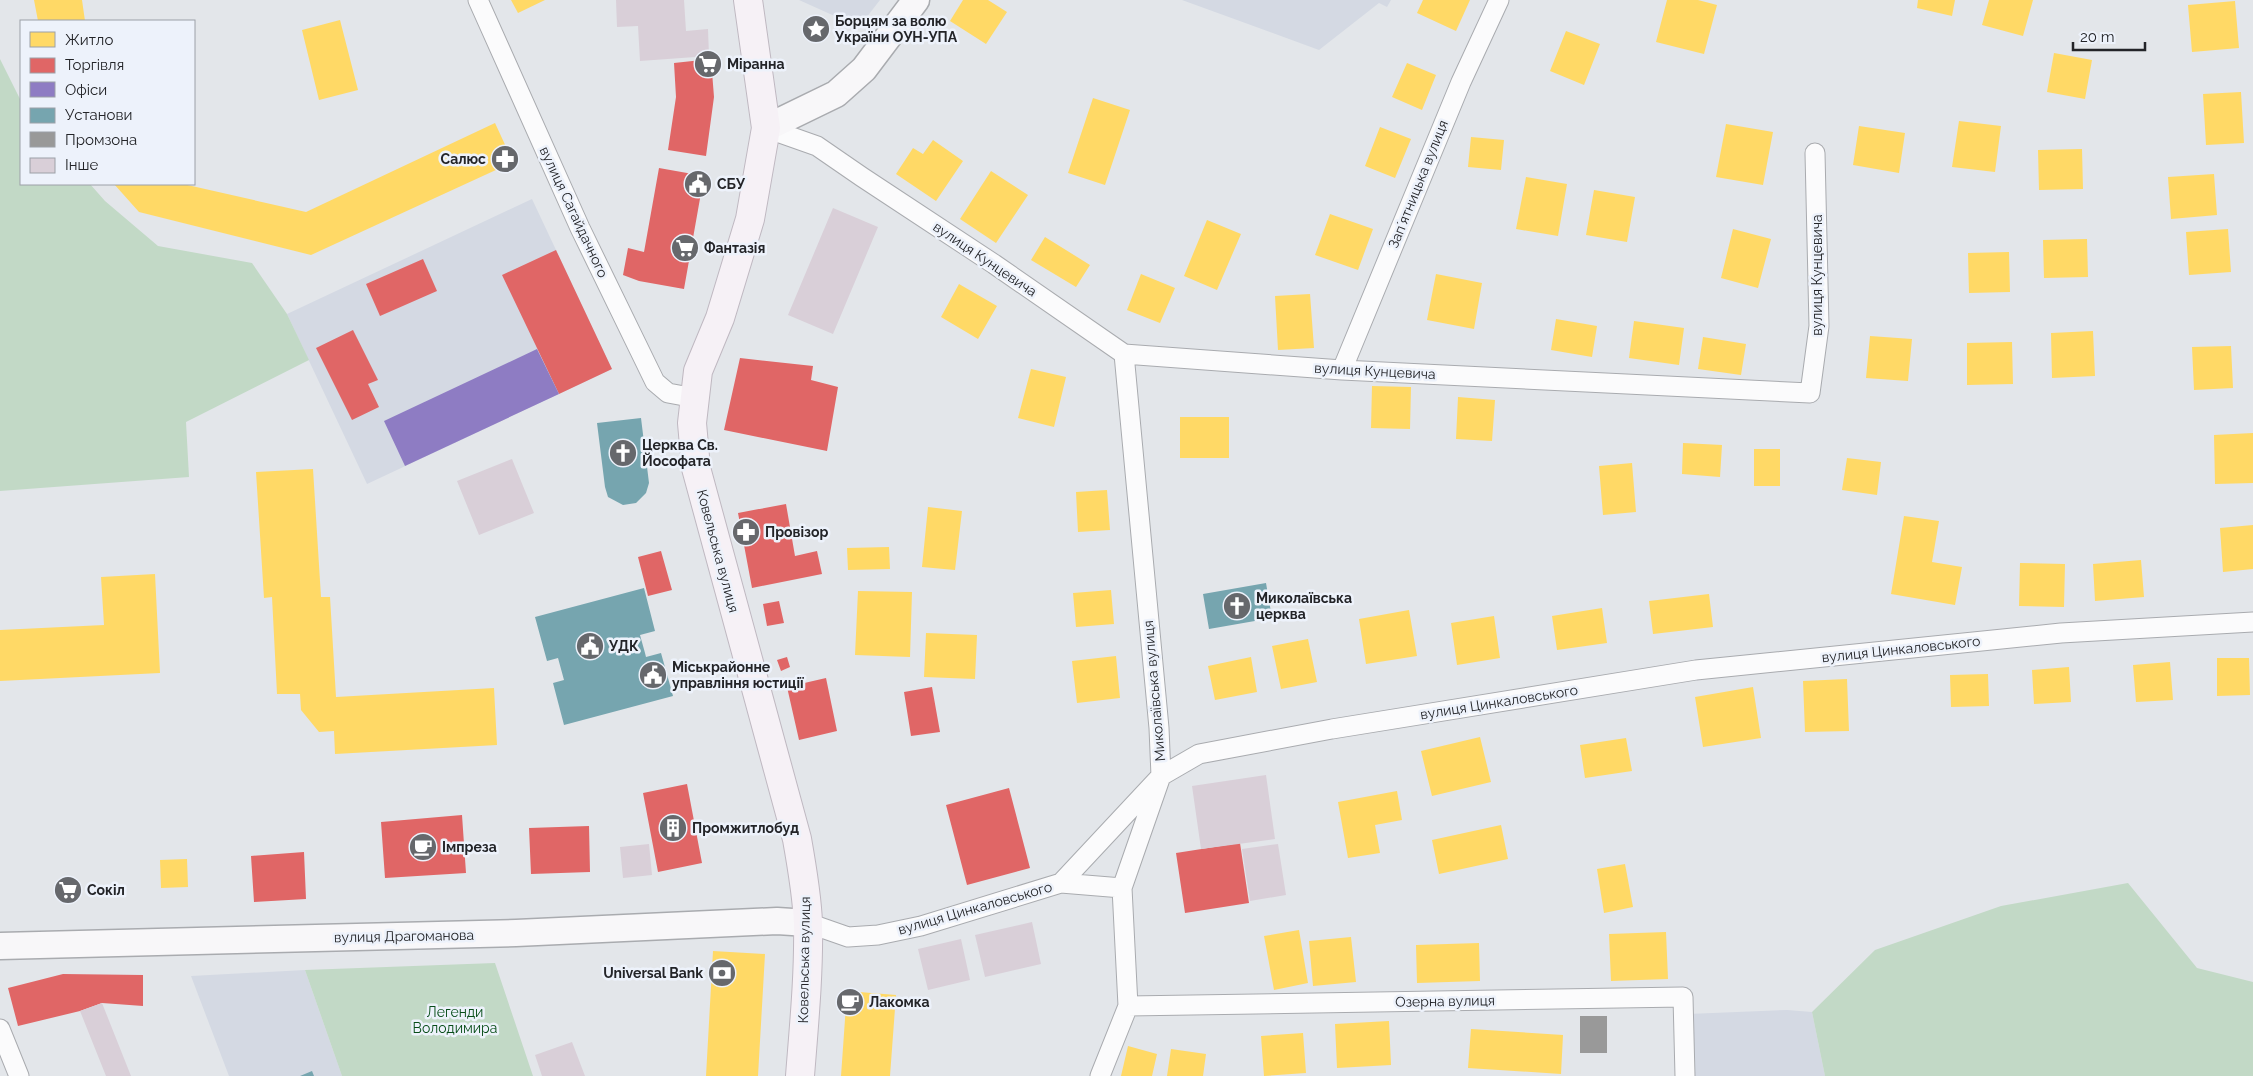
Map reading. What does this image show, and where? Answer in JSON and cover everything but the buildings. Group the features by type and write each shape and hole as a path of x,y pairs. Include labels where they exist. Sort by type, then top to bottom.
{"main road":[{"name":"Ковельська вулиця","path":"748,0 766,128 750,219 720,318 698,371 692,423 696,468 797,839 808,923 807,992 800,1076"}],"street":[{"name":"вулиця Сагайдачного","path":"478,0 580,228 655,382 668,393 695,398"},
{"path":"766,128 836,94 864,69 916,0"},
{"name":"Запʼятницька вулиця","path":"1342,370 1460,82 1499,0"},
{"name":"вулиця Кунцевича","path":"766,128 817,146 862,178 994,264 1124,354 1342,370 1810,393 1819,326 1815,153"},
{"name":"Миколаївська вулиця","path":"1100,1076 1128,1006 1122,888 1161,776 1158,718 1124,354"},
{"name":"вулиця Цинкаловського","path":"808,923 848,937 878,935 921,926 1061,883 1161,776 1199,754 1332,729 1696,670 2060,633 2253,622"},
{"path":"1061,883 1122,888"},
{"name":"вулиця Драгоманова","path":"0,946 516,933 777,920 808,923"},
{"name":"Озерна вулиця","path":"1128,1006 1683,997 1685,1076"},
{"path":"0,1029 19,1076"}],"shaded area":[{"path":"799,0 880,0 859,27"},
{"path":"1182,0 1391,0 1387,7 1379,3 1319,50"},
{"path":"532,199 612,369 367,484 287,314"},
{"path":"305,970 342,1076 229,1076 191,976"},
{"path":"1787,1010 1812,1012 1825,1076 1690,1076 1688,1014"}],"green space":[{"path":"0,59 20,99 20,185 91,185 105,201 158,246 252,263 287,314 309,360 186,422 189,477 0,491"},
{"path":"2128,883 2197,968 2253,982 2253,1076 1825,1076 1812,1012 1875,950 2001,906"},
{"name":"Легенди Володимира","path":"495,963 533,1076 342,1076 305,970"}],"place":[{"name":"Борцям за волю України ОУН-УПА","path":"816,29"},
{"name":"Міранна","path":"708,64"},
{"name":"Салюс","path":"505,159"},
{"name":"СБУ","path":"698,184"},
{"name":"Фантазія","path":"685,248"},
{"name":"Церква Св. Йософата","path":"623,453"},
{"name":"Провізор","path":"746,532"},
{"name":"Миколаївська церква","path":"1237,606"},
{"name":"УДК","path":"590,646"},
{"name":"Міськрайонне управління юстиції","path":"653,675"},
{"name":"Промжитлобуд","path":"673,828"},
{"name":"Імпреза","path":"423,847"},
{"name":"Сокіл","path":"68,890"},
{"name":"Universal Bank","path":"722,973"},
{"name":"Лакомка","path":"850,1002"}]}
